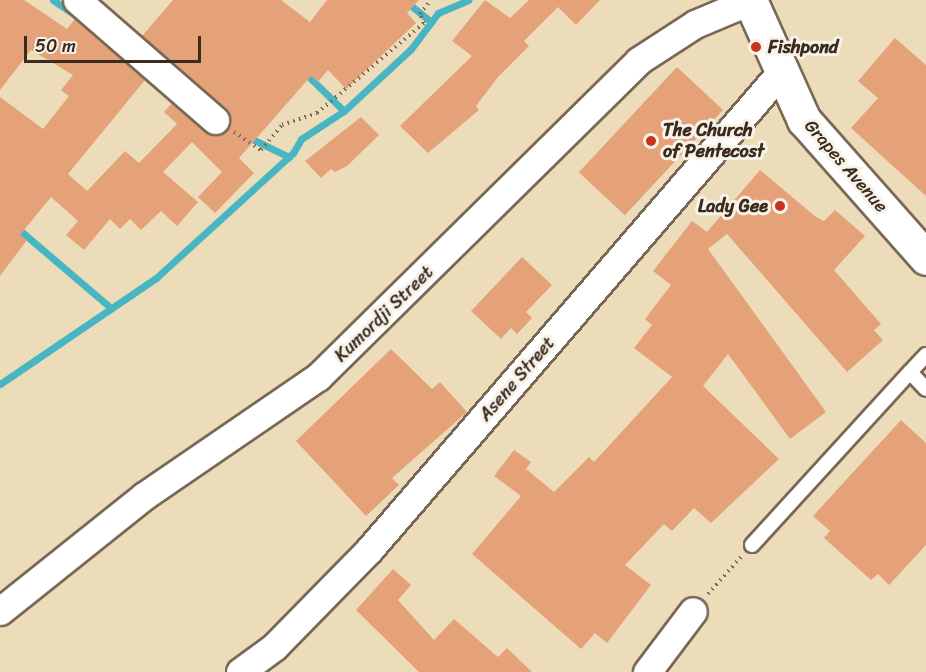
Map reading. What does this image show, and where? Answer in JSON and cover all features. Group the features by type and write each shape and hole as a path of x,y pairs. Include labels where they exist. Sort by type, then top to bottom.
{"street":[{"path":"77,0 215,120"},
{"name":"Grapes Avenue","path":"751,0 804,120 926,258"},
{"name":"Kumordji Street","path":"0,611 144,496 318,377 638,61 695,24 751,0"},
{"name":"Asene Street","path":"240,672 274,647 369,550 781,72"},
{"path":"647,672 693,611"}],"lane":[{"path":"752,545 926,355"},
{"path":"910,372 926,388"}],"path":[{"path":"215,120 261,150 282,125 317,113 424,23 420,14 430,0"},
{"path":"693,611 752,545"}],"building":[{"path":"0,0 24,0 67,29 75,19 145,80 68,174 87,191 125,151 139,163 177,124 164,112 172,103 211,135 221,135 230,124 225,108 142,36 173,0 281,0 310,22 327,0 419,0 407,13 416,23 346,89 328,70 318,82 311,76 239,158 254,173 215,213 198,197 222,172 192,142 163,172 198,202 177,226 161,211 141,230 130,219 120,229 110,219 84,250 66,235 78,221 51,197 20,235 27,240 0,276 0,97 43,129 69,96 61,90 73,75 31,50 0,90"},
{"path":"485,0 510,18 529,0 600,0 576,25 558,7 524,41 529,46 498,77 476,106 479,110 428,153 400,126 472,56 452,41"},
{"path":"895,38 926,65 926,196 851,128 878,98 858,81"},
{"name":"The Church of Pentecost","path":"677,67 723,110 625,215 579,172"},
{"path":"361,117 379,135 347,166 335,172 331,169 321,178 305,161"},
{"path":"760,170 816,217 824,221 835,210 865,236 834,270 881,324 874,330 883,340 847,372 727,234 708,249 826,412 790,439 728,354 703,386 779,459 711,523 694,508 672,531 664,524 625,565 651,585 607,643 595,633 581,649 472,554 521,496 494,476 514,450 531,462 526,469 554,492 589,457 594,462 672,377 634,348 652,325 645,319 671,285 653,271 692,221 707,232"},
{"path":"522,257 552,285 526,312 532,318 517,334 511,328 501,339 471,311"},
{"path":"391,349 432,389 440,382 467,412 392,478 399,485 366,516 296,441"},
{"path":"901,420 926,443 926,545 889,585 878,574 871,580 824,538 830,531 813,516"},
{"path":"393,569 411,585 398,600 434,640 454,619 498,657 507,648 532,672 419,672 356,610"}],"waterway":[{"path":"53,0 78,17"},
{"path":"404,0 431,22"},
{"path":"0,384 156,278 293,153 301,139 344,111 411,49 438,13 468,0"},
{"path":"305,73 344,111"},
{"path":"246,136 289,157"},
{"path":"16,227 111,308"}],"place":[{"name":"Fishpond","path":"756,47"},
{"name":"The Church of Pentecost","path":"651,141"},
{"name":"Lady Gee","path":"780,206"}]}
